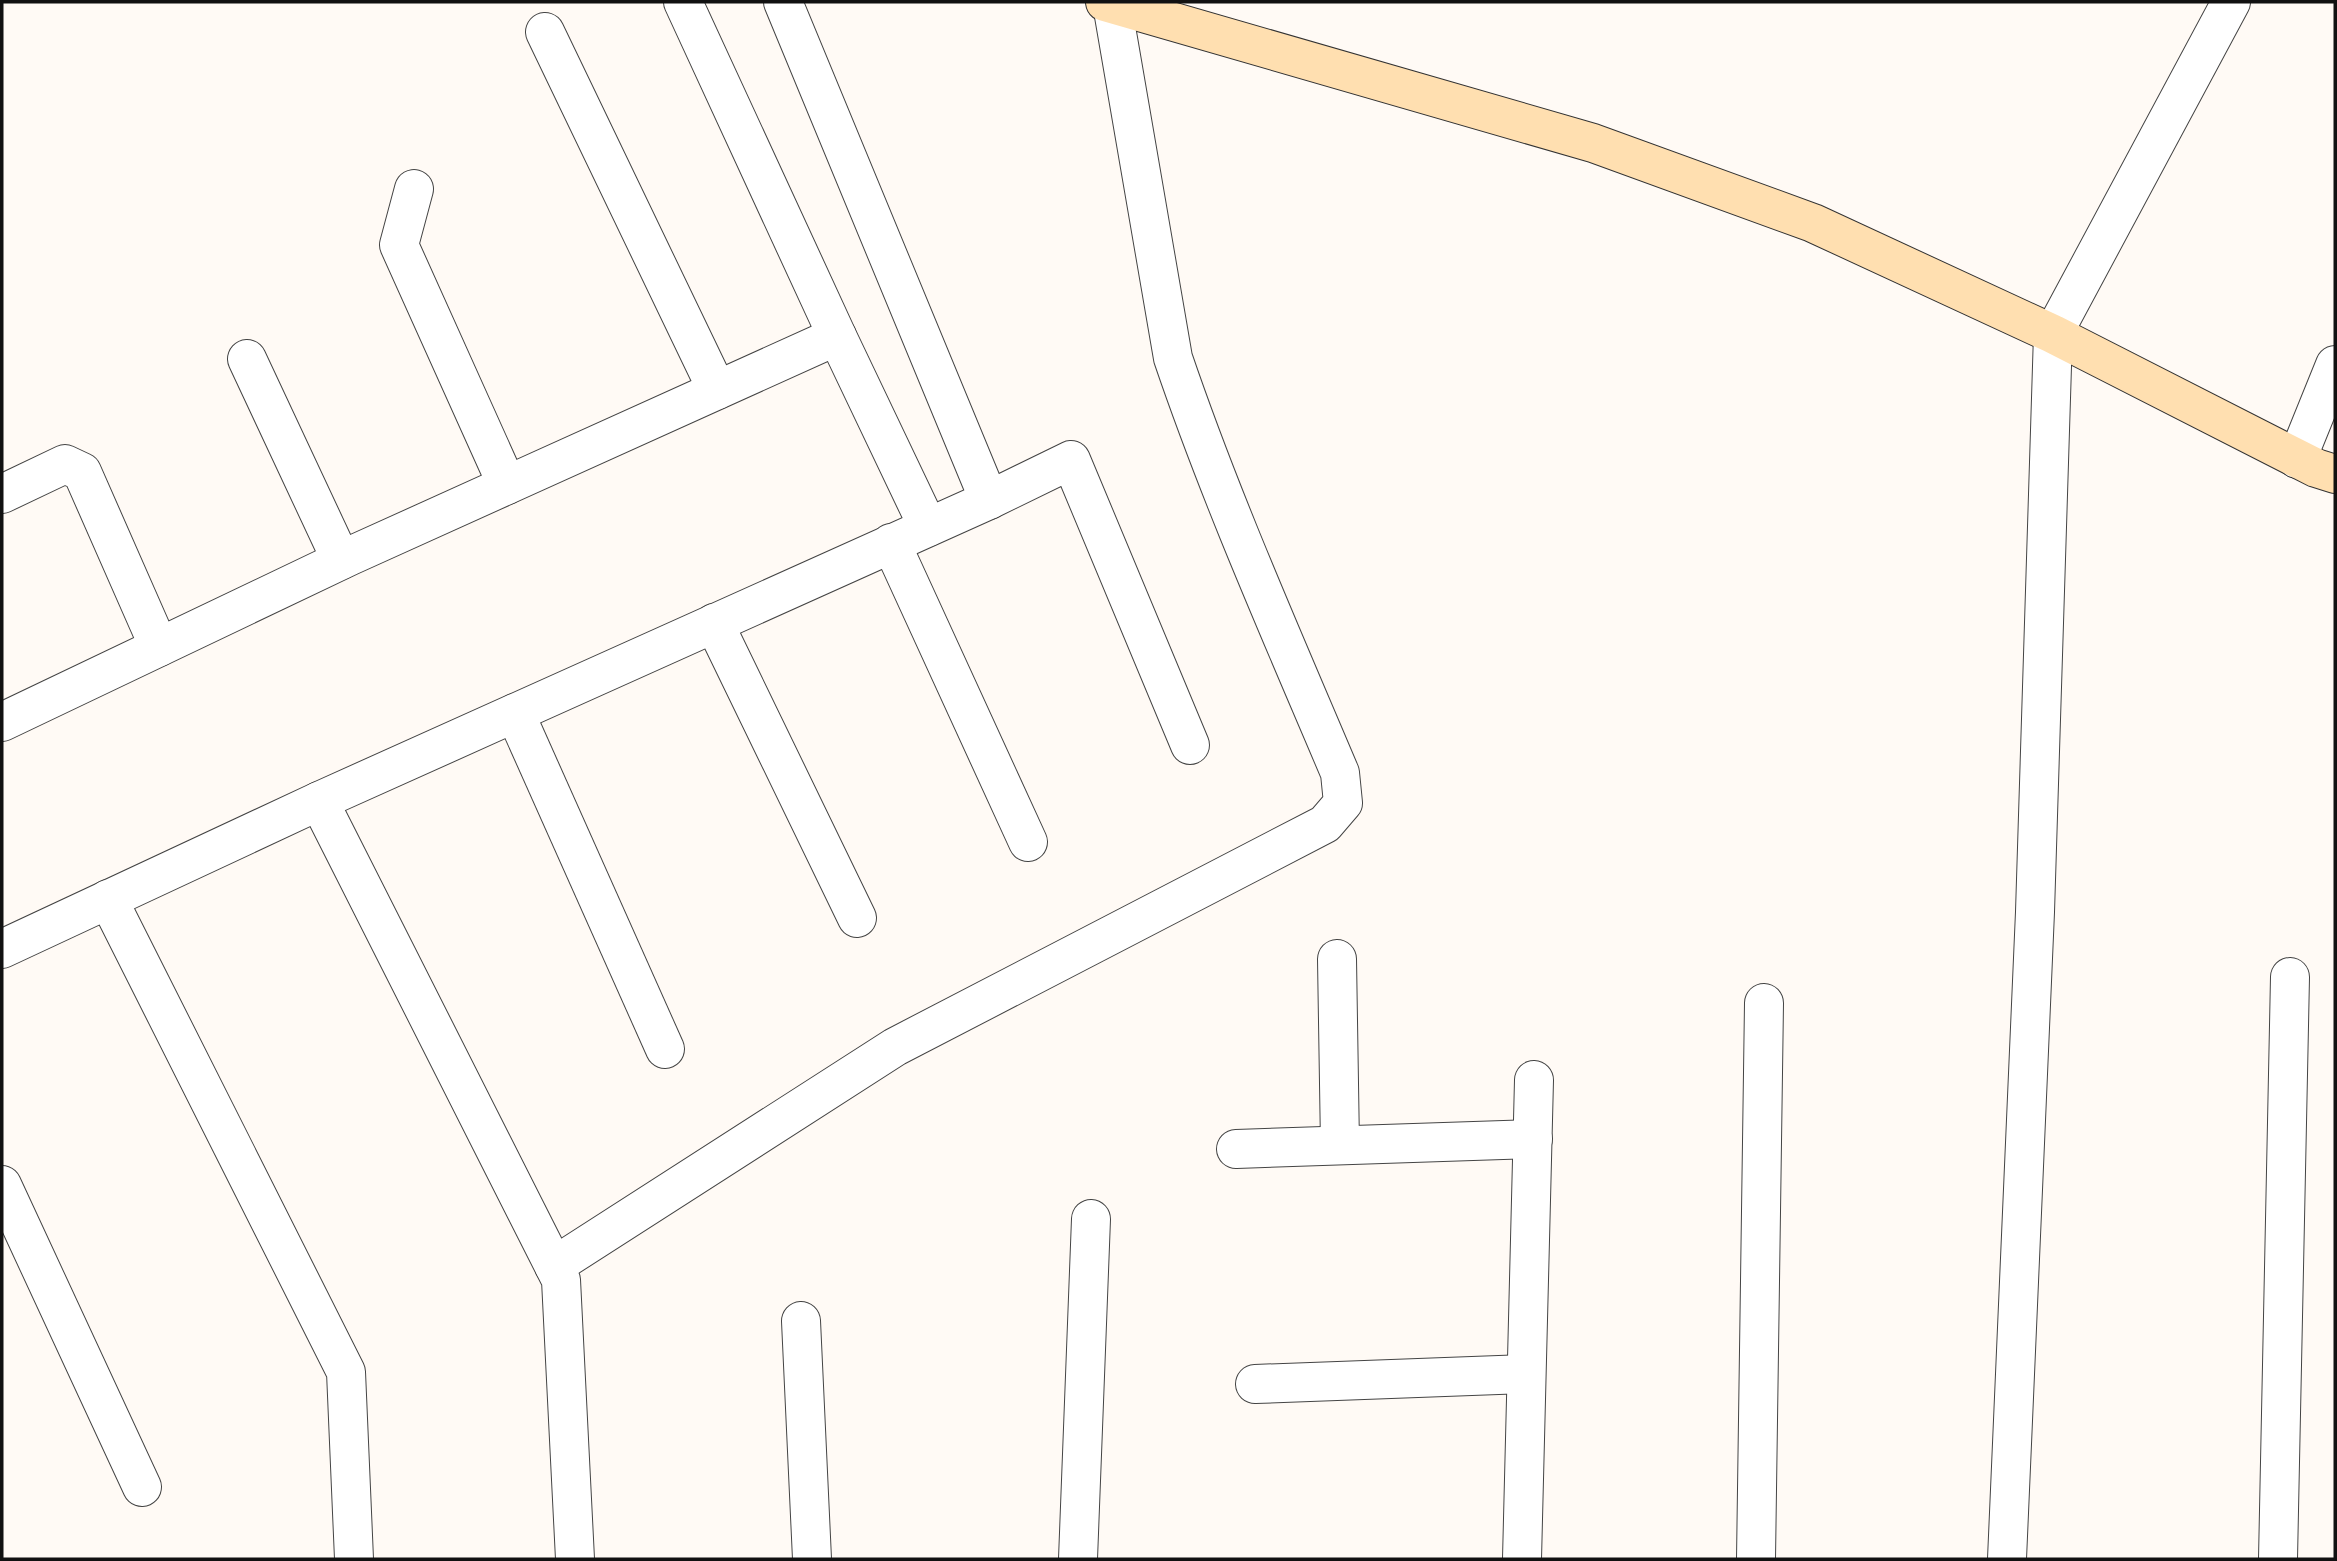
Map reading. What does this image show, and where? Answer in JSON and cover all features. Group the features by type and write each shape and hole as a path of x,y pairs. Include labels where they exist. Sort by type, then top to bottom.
{"street":[{"path":"683,2 928,527"},
{"path":"783,2 989,500"},
{"path":"2007,1559 2036,898 2053,334 2231,2"},
{"path":"554,1266 895,1047 1325,824 1343,803 1340,773 1257,578 1189,407 1173,358 1108,3 1593,143 1813,223 2053,334 2313,436 2335,474"},
{"path":"545,32 717,390"},
{"path":"414,189 399,245 507,485"},
{"path":"2,722 341,560 837,336"},
{"path":"247,359 341,560"},
{"path":"2313,436 2335,365"},
{"path":"2,949 319,801 989,500 1071,460 1190,745"},
{"path":"2,494 65,464 82,472 159,647"},
{"path":"891,543 1028,842"},
{"path":"714,623 857,918"},
{"path":"515,713 665,1049"},
{"path":"319,801 561,1280 575,1559"},
{"path":"108,899 346,1372 354,1559"},
{"path":"1337,959 1340,1145"},
{"path":"2278,1559 2290,977"},
{"path":"1756,1559 1764,1003"},
{"path":"1522,1559 1534,1080"},
{"path":"1236,1149 1533,1139"},
{"path":"2,1185 142,1487"},
{"path":"1078,1559 1091,1219"},
{"path":"801,1321 812,1559"},
{"path":"1255,1384 1526,1374"}]}
